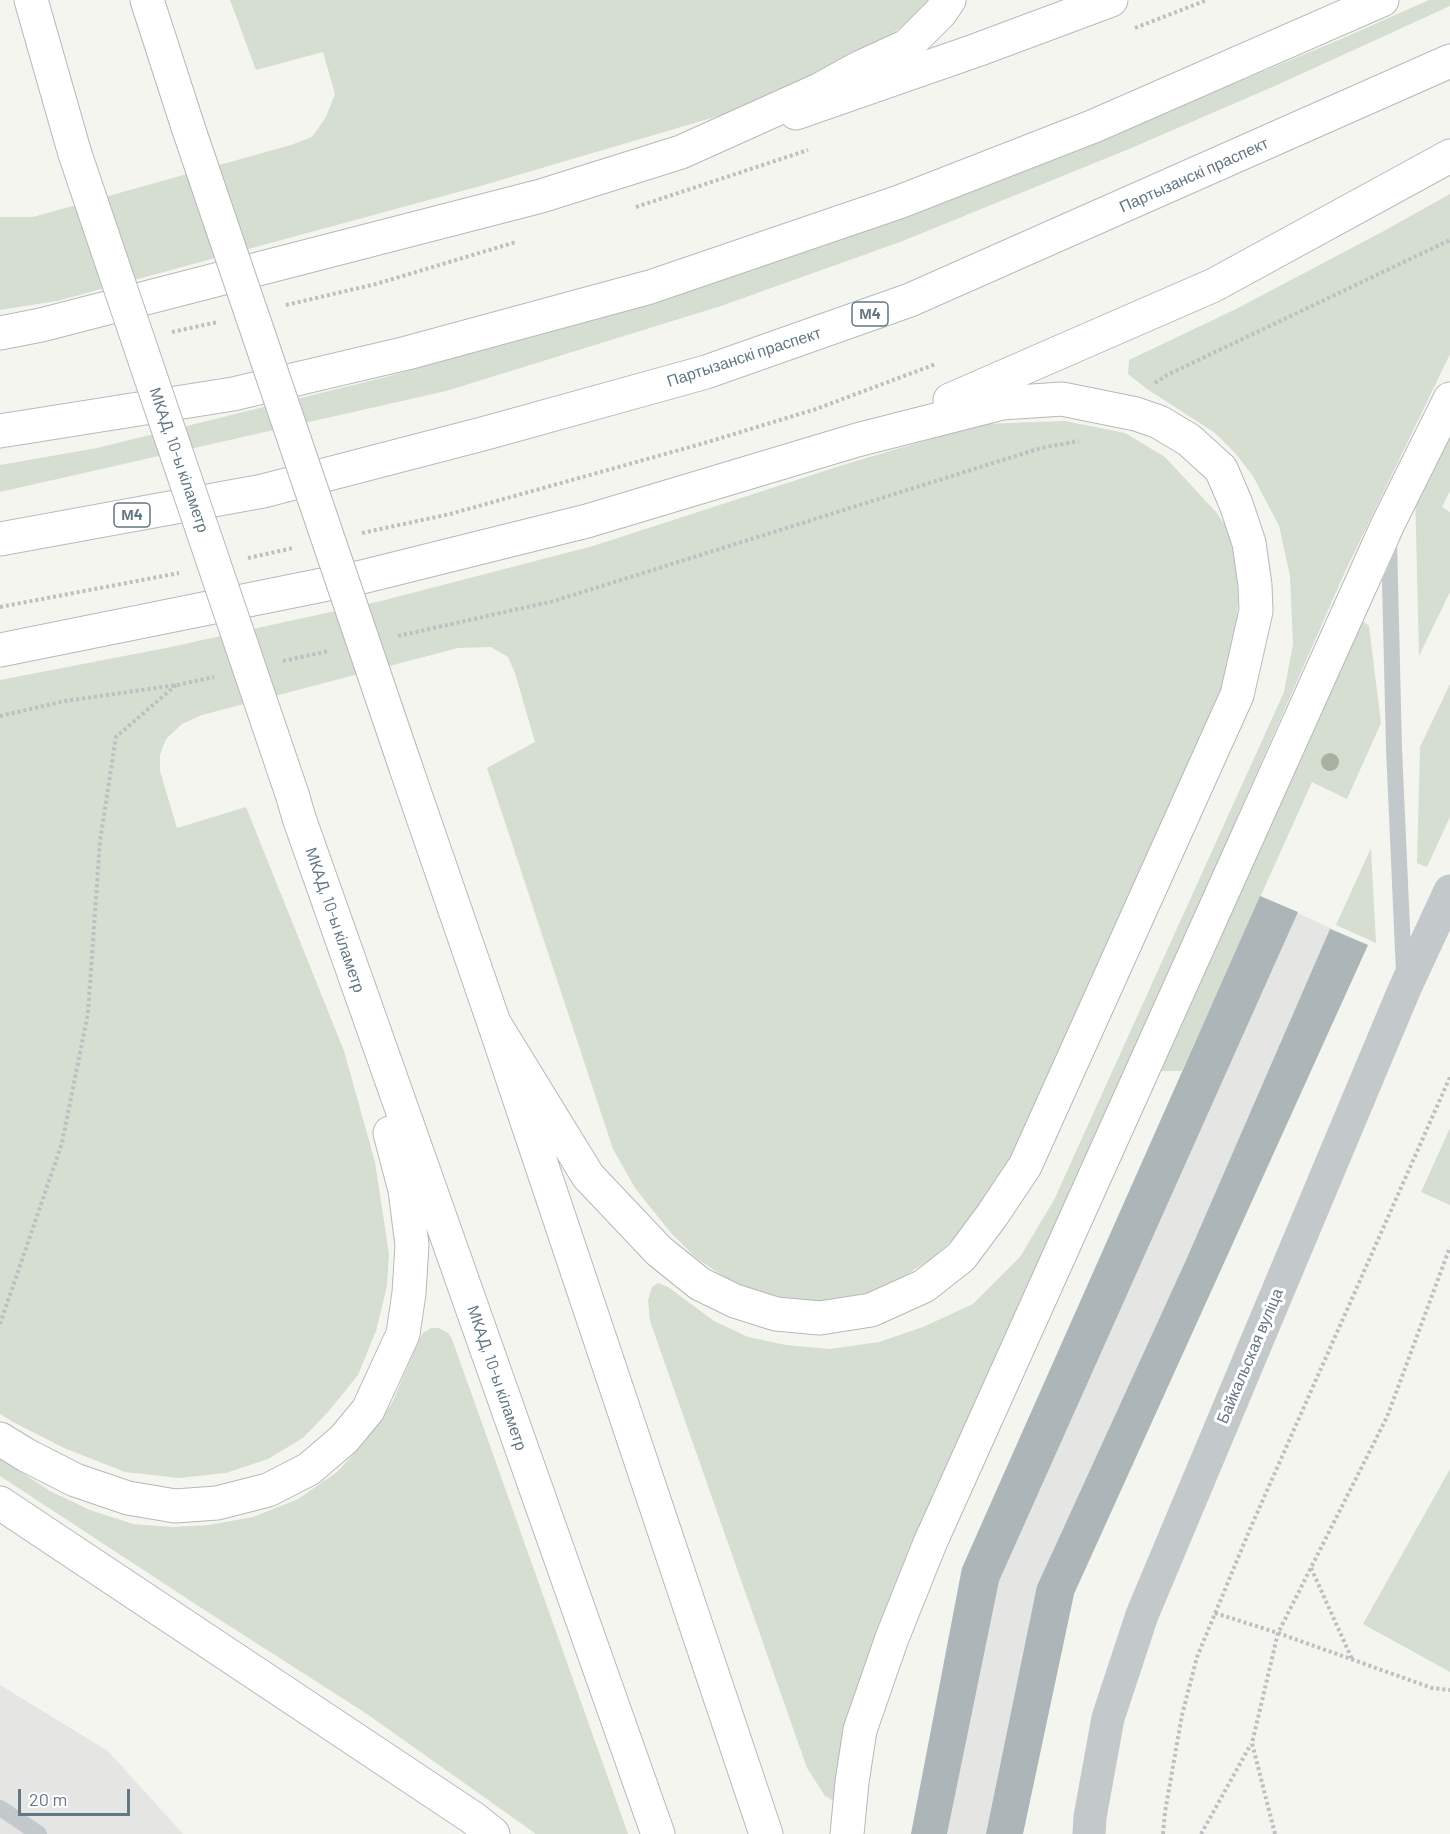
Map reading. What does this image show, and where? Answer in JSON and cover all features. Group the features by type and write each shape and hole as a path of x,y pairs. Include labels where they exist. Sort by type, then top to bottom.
{"main road":[{"name":"МКАД, 10-ы кіламетр","path":"31,0 75,154 296,807 658,1834"},
{"path":"147,0 766,1834"},
{"path":"681,152 819,90 907,46 949,0"},
{"path":"0,333 52,322 541,196 681,152 977,50 1111,0"},
{"path":"0,431 233,393 407,353 650,287 899,202 1094,126 1382,0"},
{"name":"Партызанскі праспект","path":"0,539 263,491 486,433 706,372 910,300 1450,61"},
{"path":"857,440 1214,285 1450,156"},
{"path":"0,650 362,577 587,520 857,440 1002,403 1062,399 1136,414 1159,422 1190,440 1221,469 1249,543 1256,611 1237,695 1025,1166 961,1257 924,1286 871,1310 820,1318 776,1314 735,1301 700,1284 659,1251 588,1176 494,1023"},
{"path":"847,1834 860,1730 892,1638 930,1543 1388,524 1450,399"},
{"path":"0,1438 26,1455 75,1480 128,1498 175,1506 217,1503 268,1490 309,1469 344,1439 368,1410 387,1371 403,1334 409,1293 412,1245 405,1190 361,1019 296,807"},
{"path":"0,1503 473,1818 493,1834"}],"street":[{"name":"Байкальская вуліца","path":"1089,1834 1108,1719 1142,1615 1405,988 1450,891"}],"lane":[{"path":"1388,524 1394,748 1405,988"},
{"path":"0,1808 39,1834"}],"path":[{"path":"1136,414 1147,388 1167,375 1450,240"},
{"path":"359,534 450,514 708,442 816,409 945,361"},
{"path":"394,637 554,601 1041,448 1083,440"},
{"path":"245,559 302,546"},
{"path":"0,607 188,571"},
{"path":"279,662 337,650"},
{"path":"0,716 65,701 177,685 222,675"},
{"path":"0,1324 62,1143 86,1024 100,841 116,738 177,685"},
{"path":"1163,1834 1182,1715 1197,1657 1250,1529 1450,1077"},
{"path":"1201,1834 1252,1743 1278,1633 1387,1417 1450,1247"},
{"path":"1311,1568 1353,1659"},
{"path":"1215,1613 1432,1688 1450,1690"},
{"path":"1252,1743 1275,1834"}],"shaded area":[{"path":"230,0 932,0 914,18 876,45 732,112 484,185 57,301 0,310 0,217 33,217 291,145 312,137 326,117 335,94 323,52 256,70"},
{"path":"1429,0 1450,0 1450,6 1129,149 900,242 721,306 446,391 0,492 0,465 97,448 386,377 534,334 991,180 1233,84"},
{"path":"1450,194 1450,354 1344,574 935,1506 834,1801 825,1796 807,1768 650,1321 648,1300 652,1287 658,1283 668,1287 714,1321 748,1337 786,1345 830,1349 879,1342 923,1327 973,1304 1020,1257 1054,1200 1284,692 1293,644 1290,576 1279,526 1253,476 1236,454 1215,433 1128,374 1129,360 1236,309"},
{"path":"1450,420 1450,491 1442,507 1450,512 1450,592 1419,656 1415,489"},
{"path":"1065,421 1125,433 1165,457 1216,512 1229,531 1236,566 1237,638 1216,705 1028,1131 994,1190 961,1232 933,1258 901,1278 862,1295 823,1303 791,1300 761,1293 727,1279 695,1257 671,1233 635,1188 613,1149 487,768 535,742 515,673 508,657 491,647 458,648 202,715 182,724 166,739 160,755 160,771 177,828 246,807 344,1051 375,1162 389,1254 387,1286 376,1331 358,1375 303,1438 268,1459 226,1473 179,1478 125,1472 64,1448 0,1414 0,680 166,648 381,601 593,546 846,464 982,424"},
{"path":"1364,622 1369,626 1381,723 1347,799 1312,782 1182,1071 1152,1071 1357,623"},
{"path":"1450,684 1450,817 1427,867 1417,863 1420,747"},
{"path":"1371,848 1376,943 1336,925"},
{"path":"1260,896 1368,945 1074,1594 1023,1834 911,1834 962,1568"},
{"path":"1450,1128 1450,1205 1421,1192"},
{"path":"431,1328 439,1328 448,1333 452,1339 628,1834 536,1834 367,1714 0,1476 0,1458 50,1491 90,1510 133,1524 173,1527 209,1525 253,1517 298,1499 337,1472 366,1440 392,1403 418,1342 423,1333"},
{"path":"1450,1469 1450,1672 1363,1624"},
{"path":"0,1685 108,1751 183,1834 0,1834"}],"building":[{"path":"1260,896 1298,912 999,1581 947,1834 911,1834 962,1568"},
{"path":"1330,929 1368,945 1074,1594 1023,1834 986,1834 1037,1586 1187,1258"}]}
